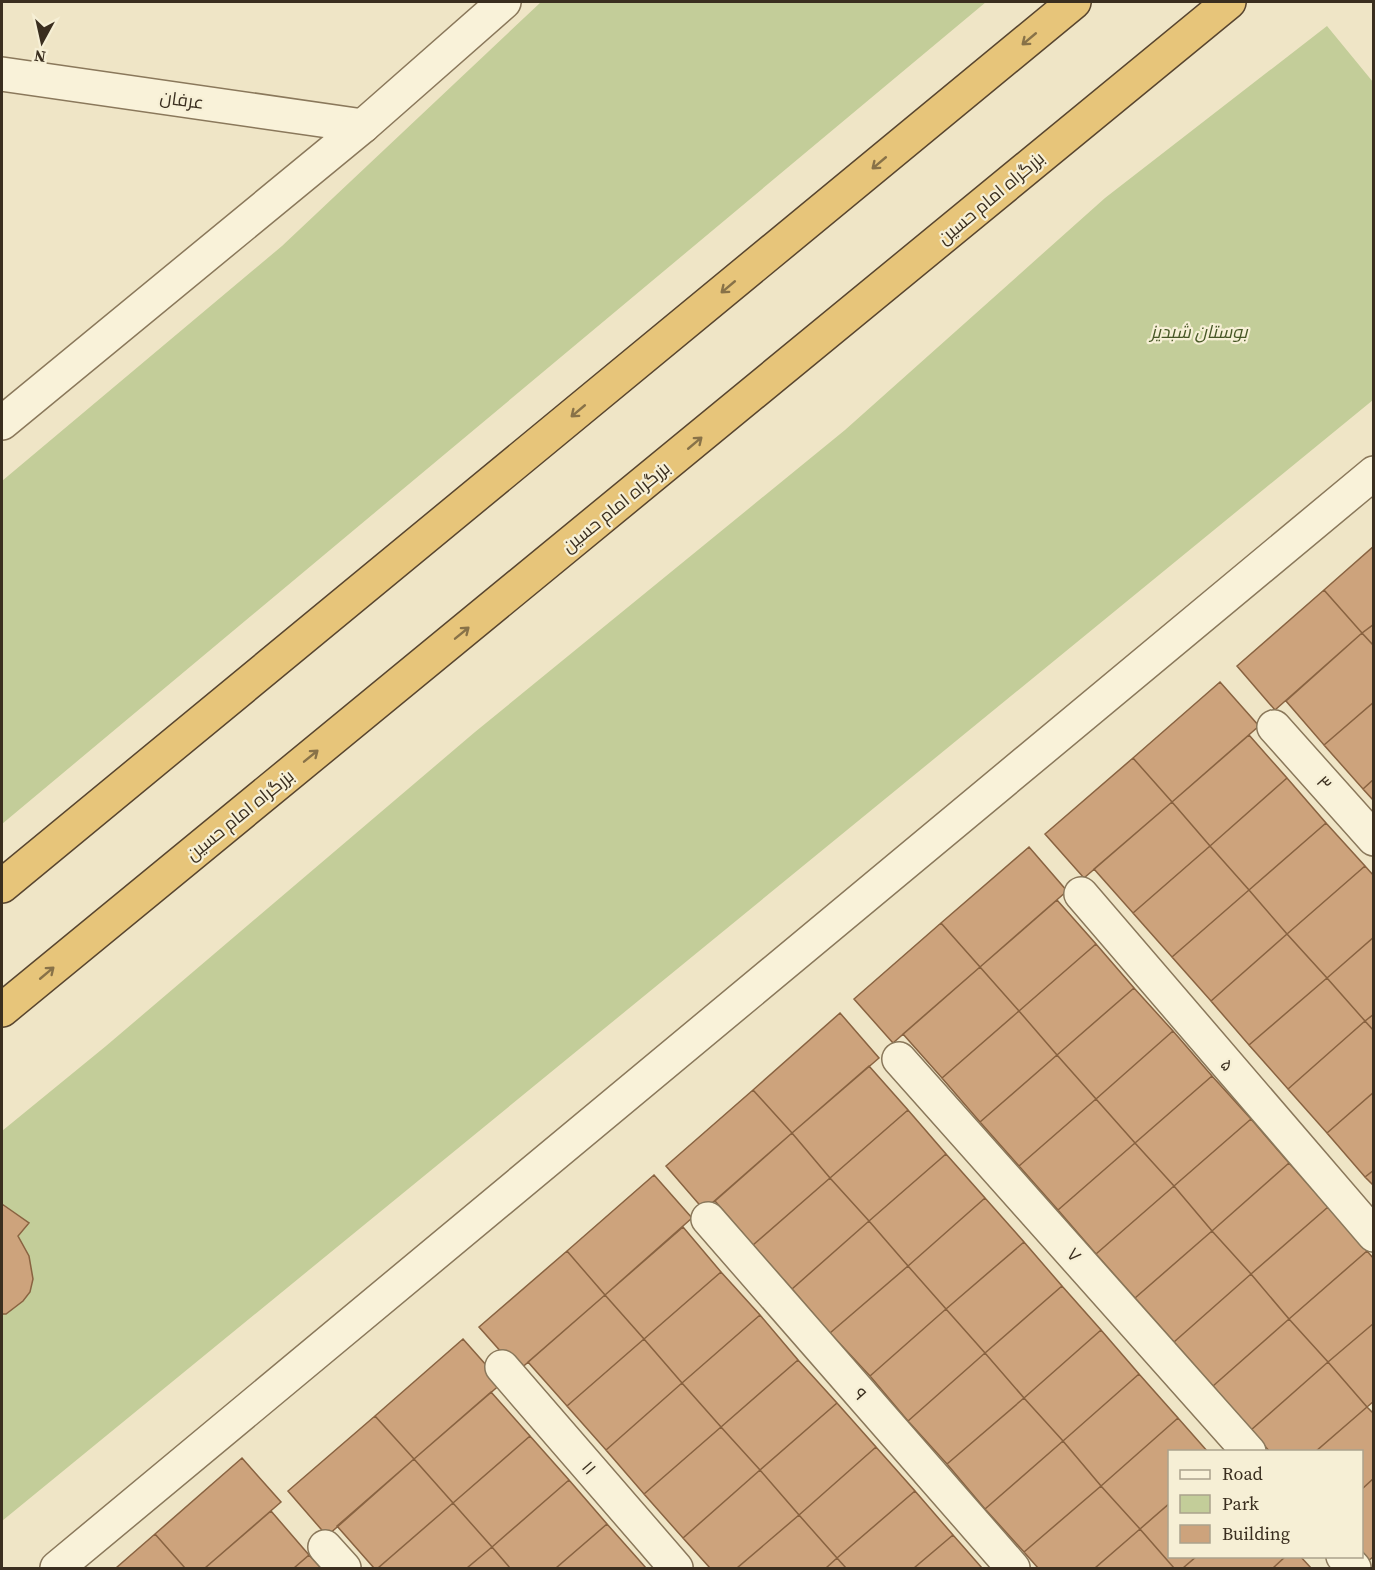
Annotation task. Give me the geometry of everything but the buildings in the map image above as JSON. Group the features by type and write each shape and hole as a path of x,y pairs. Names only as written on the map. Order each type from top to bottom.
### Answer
{"highway":[{"path":"2,886 1074,2"},
{"name":"بزرگراه امام حسین","path":"2,1010 1229,2"}],"street":[{"path":"2,423 363,126 504,2"},
{"name":"عرفان","path":"2,74 363,126"},
{"path":"57,1569 1374,473"},
{"name":"۳","path":"1274,727 1374,839"},
{"name":"۵","path":"1081,894 1374,1235"},
{"name":"۷","path":"899,1059 1248,1450"},
{"name":"۹","path":"708,1219 1013,1569"},
{"name":"۱۱","path":"502,1367 676,1569"}],"green space":[{"path":"541,2 986,2 2,824 2,481 282,246"},
{"name":"بوستان شبدیز","path":"1327,26 1373,82 1373,400 2,1521 2,1131 106,1046 475,732 845,430 1105,198"}]}
